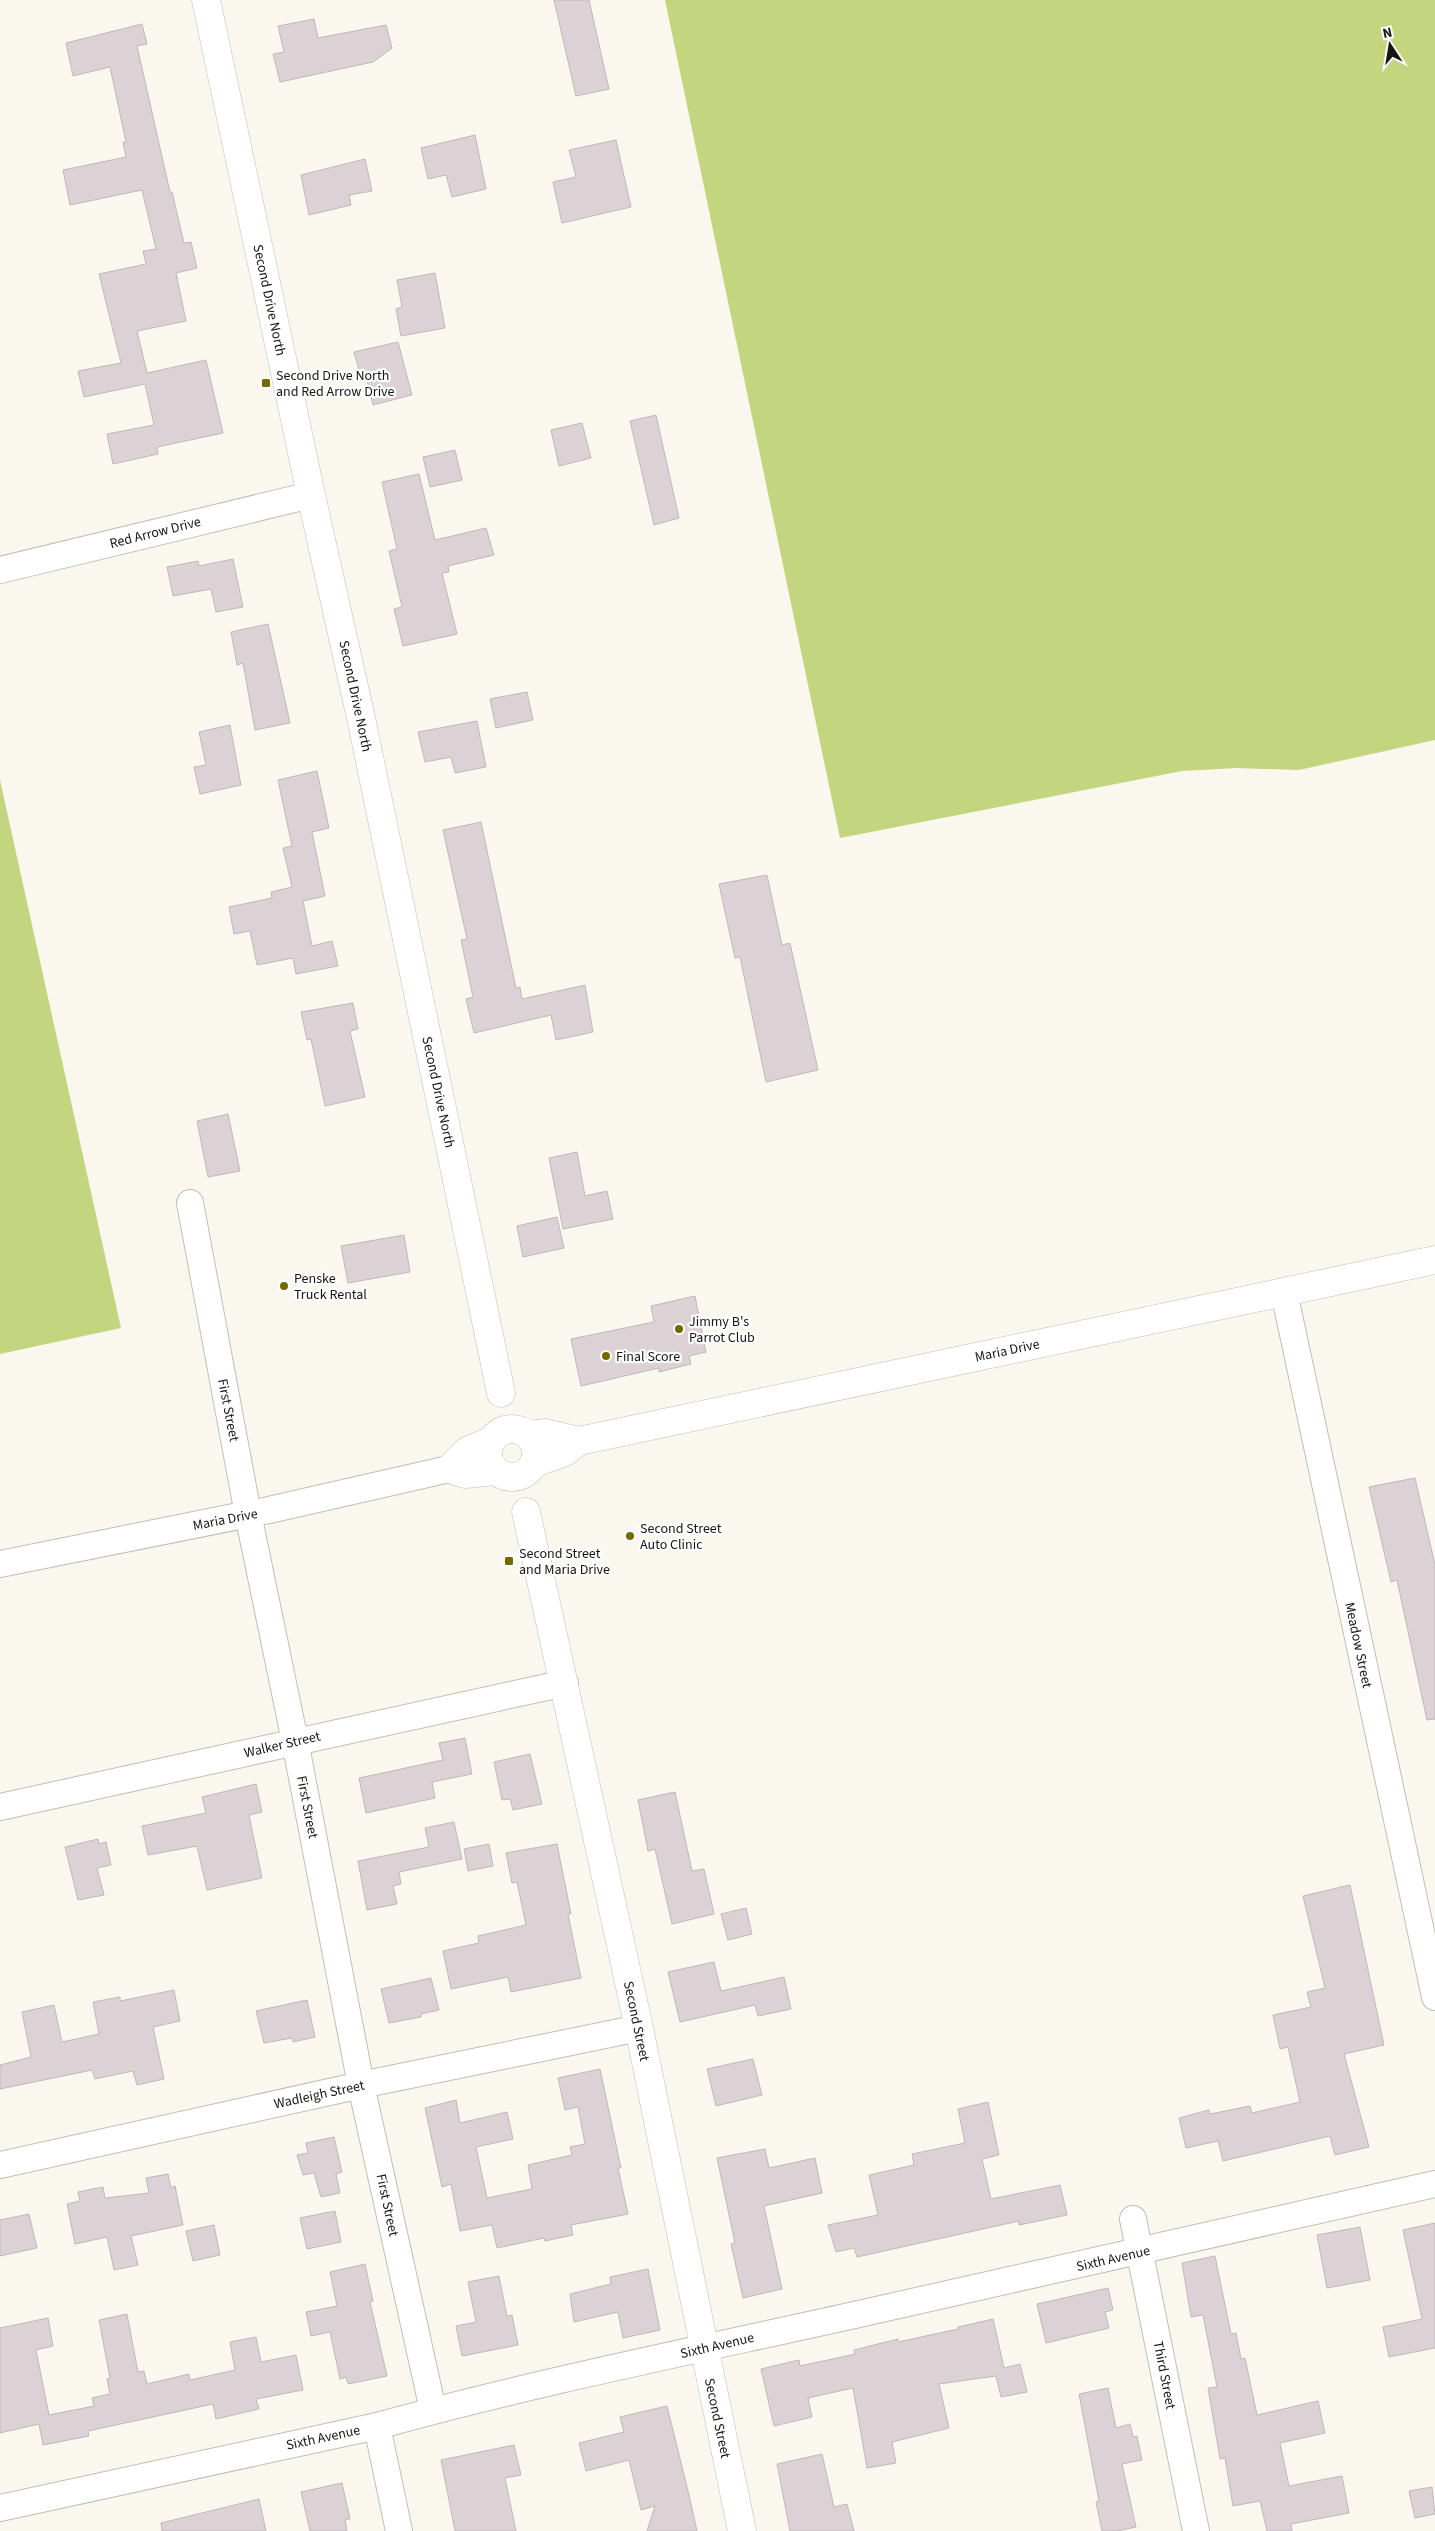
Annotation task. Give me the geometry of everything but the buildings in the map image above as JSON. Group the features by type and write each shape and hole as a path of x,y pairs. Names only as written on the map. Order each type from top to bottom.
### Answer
{"street":[{"name":"Second Drive North","path":"206,0 311,495 359,709 501,1393"},
{"name":"Red Arrow Drive","path":"0,570 311,495"},
{"name":"First Street","path":"190,1203 248,1514 295,1741 362,2085 433,2410"},
{"name":"Maria Drive","path":"579,1441 1435,1260"},
{"name":"Meadow Street","path":"1284,1292 1435,1997"},
{"path":"501,1393 514,1405 526,1433 535,1444 537,1452 531,1467 531,1493 526,1512 508,1494 487,1457 492,1439 494,1410 501,1393"},
{"path":"509,1428 526,1433 563,1435 579,1441 565,1452 531,1467 518,1477 510,1477 497,1472 465,1474 449,1469 466,1451 492,1439 501,1430 509,1428"},
{"name":"Maria Drive","path":"0,1564 248,1514 449,1469"},
{"name":"Second Street","path":"526,1512 639,2028 742,2531"},
{"name":"Walker Street","path":"0,1807 564,1683"},
{"name":"Wadleigh Street","path":"0,2165 362,2085 639,2028"},
{"name":"Sixth Avenue","path":"0,2508 377,2426 433,2410 703,2348 1140,2252 1435,2184"},
{"name":"Third Street","path":"1133,2219 1196,2531"},
{"path":"377,2426 399,2531"}],"green space":[{"path":"665,0 1435,0 1435,740 1299,770 1237,768 1182,771 840,838"},
{"path":"0,780 121,1328 0,1354"}],"place":[{"name":"Second Drive North and Red Arrow Drive","path":"266,383"},
{"name":"Penske Truck Rental","path":"284,1286"},
{"name":"Jimmy B's Parrot Club","path":"679,1329"},
{"name":"Final Score","path":"606,1356"},
{"name":"Second Street Auto Clinic","path":"630,1536"},
{"name":"Second Street and Maria Drive","path":"509,1561"}]}
